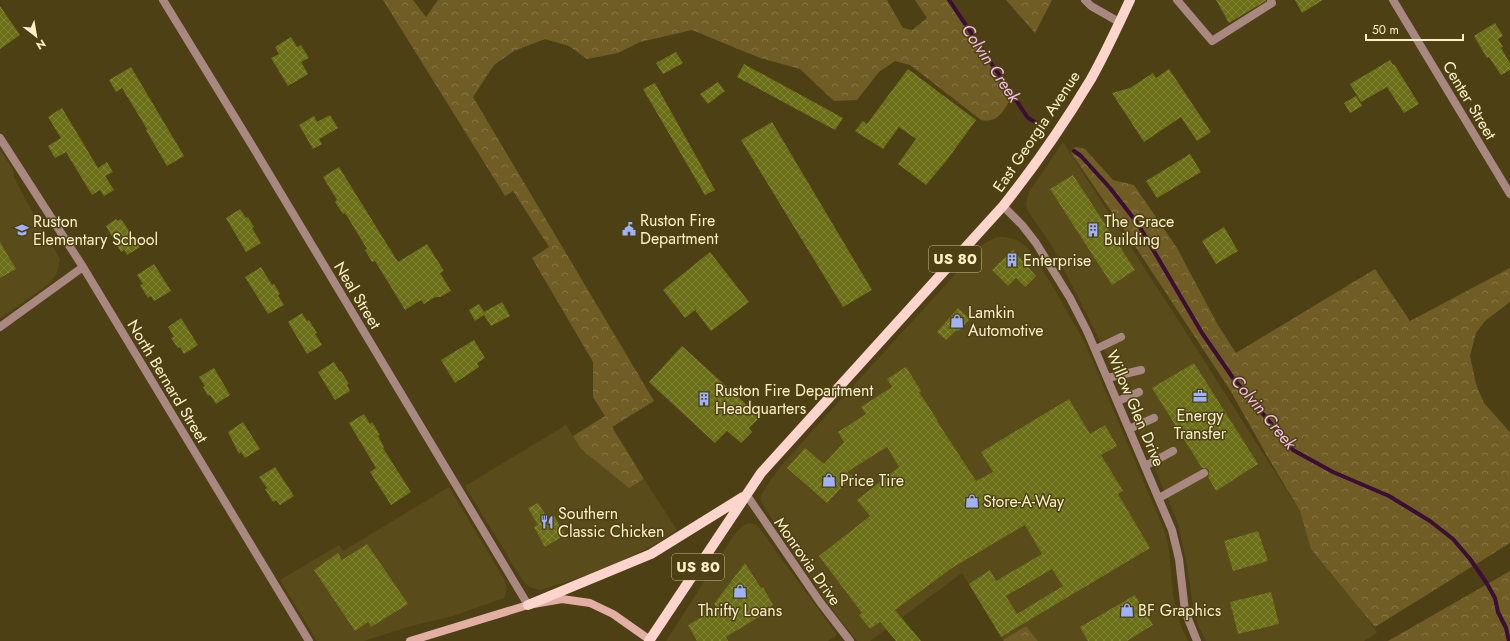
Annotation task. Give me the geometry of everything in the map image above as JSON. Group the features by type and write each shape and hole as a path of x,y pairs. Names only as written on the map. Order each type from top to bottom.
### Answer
{"main road":[{"name":"East Georgia Avenue","path":"649,640 761,472 1002,206 1033,167 1064,122 1091,78 1130,0"},
{"path":"528,605 651,554 746,494"},
{"name":"US 80","path":"410,641 528,605 562,599 590,603 613,614 649,640"}],"street":[{"name":"Neal Street","path":"163,0 528,605"},
{"path":"1085,0 1091,6 1119,22"},
{"path":"1177,0 1212,41 1272,3 1271,0"},
{"name":"Center Street","path":"1393,0 1510,194"},
{"name":"North Bernard Street","path":"0,138 83,267 309,641"},
{"name":"Willow Glen Drive","path":"1002,206 1022,225 1036,243 1070,298 1096,349 1172,530 1176,544 1185,610 1197,641"},
{"path":"0,327 83,267"},
{"path":"1096,349 1120,337"},
{"path":"1108,378 1141,370"},
{"path":"1118,401 1139,392"},
{"path":"1130,429 1154,418"},
{"path":"1145,466 1173,451"},
{"path":"1159,498 1204,473"},
{"name":"Monrovia Drive","path":"746,494 820,602 850,641"}],"shaded area":[{"path":"1063,142 1202,357 1377,633 1364,641 1206,641 1198,625 1194,612 1187,565 1178,523 1111,365 1093,327 1052,246 1027,209 1026,204 1029,192"},
{"name":"Ruston Elementary School","path":"0,149 13,170 14,177 27,202 60,259 57,273 50,283 0,319"},
{"path":"997,237 1017,240 1027,247 1051,283 1085,343 1165,532 1169,549 1173,595 1181,626 1188,641 1038,641 1026,626 1003,640 962,573 870,641 857,641 823,597 761,502 761,496 766,487 781,466 983,244"},
{"path":"566,425 581,449 629,487 644,479 677,530 652,546 613,565 540,590 529,587 521,578 465,486"},
{"path":"449,487 504,579 507,588 504,598 453,616 411,626 364,641 317,641 280,580 339,545 343,551"},
{"path":"749,523 757,525 837,635 828,641 666,641 734,535 742,526"}],"green space":[{"path":"383,0 413,0 426,17 438,0 887,0 903,28 912,30 927,18 915,0 950,0 1002,75 1010,100 999,116 992,120 981,120 910,65 895,61 879,72 857,100 834,101 800,69 760,58 692,30 640,42 618,53 587,59 569,46 545,39 514,51 494,65 473,97 654,401 612,427 644,479 629,488 581,449 573,436 605,416 593,397 593,362 532,258 549,247 513,191 505,196"},
{"path":"1006,0 1052,0 1035,33"},
{"path":"1075,147 1085,149 1113,180 1134,185 1177,248 1218,325 1236,353 1375,269 1410,321 1510,268 1510,302 1485,321 1476,333 1470,356 1476,384 1484,403 1510,432 1510,543 1375,627 1311,549 1300,511 1230,390 1129,237 1071,153"},
{"path":"1510,571 1510,641 1388,641"},
{"path":"1026,626 1038,641 1003,640"}],"building":[{"path":"1216,0 1266,0 1266,1 1229,23"},
{"path":"1295,0 1323,0 1302,13"},
{"path":"0,6 20,35 0,49"},
{"path":"1495,23 1503,36 1498,39 1503,47 1501,48 1510,63 1510,70 1501,75 1489,57 1487,58 1474,36"},
{"path":"291,37 297,47 301,45 309,58 301,62 308,74 288,86 271,58 279,54 275,47"},
{"path":"676,52 683,63 663,74 656,63"},
{"path":"1390,60 1419,104 1404,113 1387,87 1361,102 1350,84"},
{"path":"744,64 843,118 835,130 737,77"},
{"path":"131,67 184,156 167,166 122,88 116,92 109,80"},
{"path":"908,69 976,120 947,160 926,185 898,164 916,139 899,127 883,149 855,131 863,121 867,124"},
{"path":"1169,69 1211,132 1197,141 1181,117 1144,142 1112,93 1130,88 1153,73 1156,78"},
{"path":"718,82 725,91 708,104 700,94"},
{"path":"655,83 715,190 705,195 643,89"},
{"path":"1356,96 1362,106 1350,113 1344,103"},
{"path":"62,108 98,168 107,162 113,172 105,176 114,190 104,196 100,190 92,195 66,152 55,158 48,146 61,138 48,117"},
{"path":"330,115 338,128 319,139 322,144 313,149 299,125 314,116 317,122"},
{"path":"772,122 872,290 843,307 741,140"},
{"path":"1190,154 1201,172 1157,198 1146,181"},
{"path":"339,167 398,262 427,244 444,271 440,273 451,291 440,297 435,297 424,304 421,300 405,310 375,261 372,262 365,250 367,249 345,213 343,214 335,202 337,200 323,177"},
{"name":"The Grace Building","path":"1073,175 1135,270 1112,285 1050,189"},
{"path":"240,209 246,218 248,217 254,227 252,228 261,243 246,252 226,218"},
{"path":"116,219 117,221 121,219 140,247 127,255 124,250 121,252 106,226"},
{"path":"1224,227 1238,251 1216,264 1202,241"},
{"path":"0,242 16,269 0,278"},
{"name":"Enterprise","path":"1013,250 1036,276 1025,287 1016,278 1008,286 992,270"},
{"path":"710,252 749,302 711,331 695,310 685,318 663,290"},
{"path":"154,264 171,291 154,301 151,296 148,298 140,285 143,284 137,275"},
{"path":"261,267 272,285 274,284 284,305 268,314 245,277"},
{"path":"502,302 510,316 491,326 484,315 475,321 469,310 479,304 484,312"},
{"name":"Lamkin Automotive","path":"958,308 970,319 946,340 937,332"},
{"path":"302,313 307,321 309,320 322,345 307,354 288,322"},
{"path":"181,318 198,345 184,354 180,347 178,348 171,338 174,337 168,327"},
{"path":"474,340 485,358 477,363 479,367 455,383 441,360"},
{"name":"Ruston Fire Department Headquarters","path":"682,346 760,417 749,428 752,432 741,443 727,431 715,443 649,382"},
{"path":"334,362 349,384 347,385 350,391 335,400 318,372"},
{"path":"1194,363 1258,464 1216,491 1208,477 1209,470 1202,468 1152,388"},
{"path":"906,367 921,391 919,392 976,481 993,472 981,452 1069,399 1090,434 1105,425 1117,446 1101,455 1123,491 1118,494 1150,548 1001,637 969,584 990,570 996,581 1042,554 1025,525 952,568 895,610 921,641 896,641 880,622 870,629 859,615 862,613 819,556 870,516 857,500 899,467 887,447 847,472 852,476 827,503 787,468 805,448 824,464 844,442 838,432 866,414 861,407 892,387 887,379","holes":["1052,569 1063,586 1017,614 1006,596"]},
{"path":"214,368 230,395 216,404 210,395 208,396 203,387 205,386 199,377"},
{"path":"364,414 370,424 372,422 380,435 378,436 384,447 383,448 411,492 391,505 370,472 376,468 349,423"},
{"path":"243,422 260,449 245,458 241,452 239,454 228,432"},
{"path":"275,467 294,496 280,505 276,500 273,502 265,489 267,488 259,477"},
{"name":"Southern Classic Chicken","path":"538,503 548,519 554,516 565,535 545,547 534,527 538,525 528,508"},
{"path":"1258,531 1268,561 1233,571 1224,541"},
{"path":"367,544 408,604 371,627 368,622 355,631 314,570 338,553 342,560"},
{"path":"745,563 761,588 763,587 773,605 771,606 772,609 726,637 728,641 697,641 688,625 717,608 714,604"},
{"path":"1271,592 1279,624 1238,634 1230,602"},
{"name":"BF Graphics","path":"1135,595 1153,625 1127,641 1088,641 1080,627"}],"waterway":[{"name":"Colvin Creek","path":"949,0 1028,118 1037,123"},
{"name":"Colvin Creek","path":"1074,151 1081,156 1110,188 1138,224 1202,333 1233,378 1293,450 1333,472 1389,496 1430,521 1453,539 1470,559 1495,598 1498,612 1506,628 1509,641"}],"place":[{"name":"Ruston Fire Department","path":"629,229"},
{"name":"Ruston Elementary School","path":"22,230"},
{"name":"The Grace Building","path":"1093,230"},
{"name":"Enterprise","path":"1012,260"},
{"name":"Lamkin Automotive","path":"957,321"},
{"name":"Energy Transfer","path":"1200,396"},
{"name":"Ruston Fire Department Headquarters","path":"704,399"},
{"name":"Price Tire","path":"829,480"},
{"name":"Store-A-Way","path":"972,501"},
{"name":"Southern Classic Chicken","path":"547,522"},
{"name":"Thrifty Loans","path":"740,591"},
{"name":"BF Graphics","path":"1127,610"}]}
